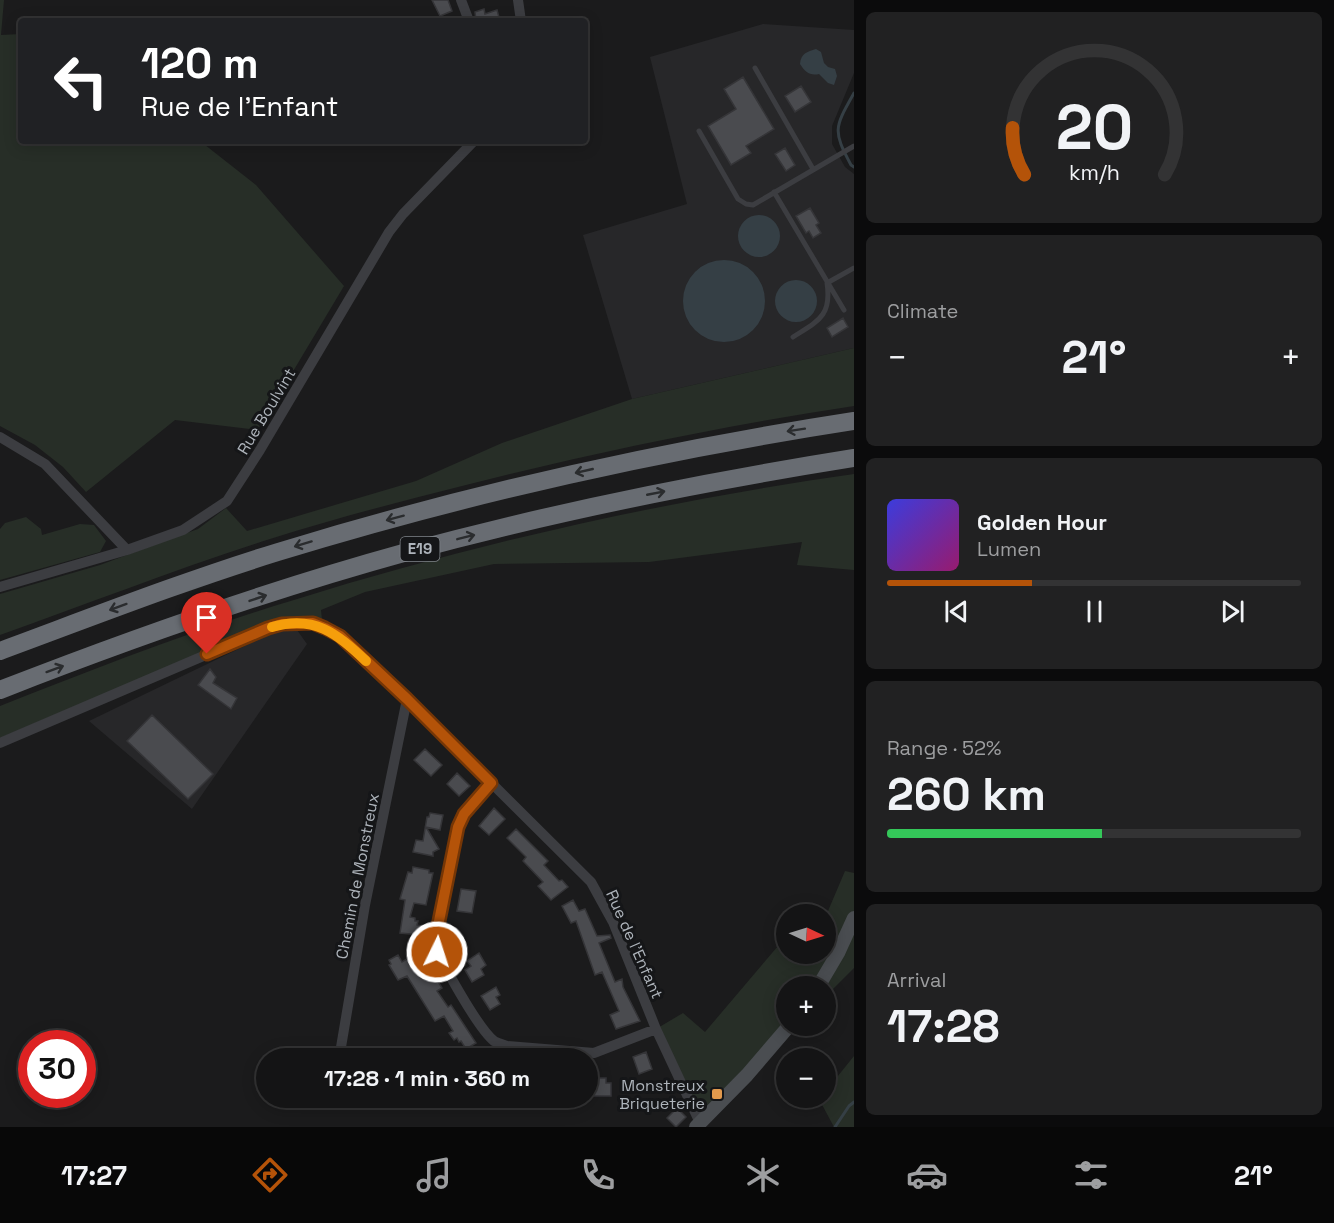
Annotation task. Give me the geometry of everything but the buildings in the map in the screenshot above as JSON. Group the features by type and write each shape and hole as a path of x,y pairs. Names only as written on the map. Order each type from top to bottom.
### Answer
{"highway":[{"name":"E19","path":"0,651 265,556 395,518 517,486 639,458 854,421"},
{"name":"E19","path":"0,690 243,603 406,553 526,522 647,495 854,458"}],"main road":[{"path":"824,976 854,918"},
{"path":"698,1125 747,1075 780,1036"}],"street":[{"path":"461,0 468,18"},
{"path":"518,0 521,18"},
{"name":"Rue Boulvint","path":"0,587 127,550 183,530 227,501 260,450 389,232 403,214 471,144"},
{"path":"0,437 45,464 127,550"},
{"name":"Rue de l'Enfant","path":"0,742 268,628 282,624 313,623 340,636 407,699 591,882 613,922 698,1125"},
{"name":"Chemin de Monstreux","path":"341,1048 365,905 407,699"},
{"path":"491,783 464,814 458,827 435,941 437,952 488,1035 495,1042 507,1046 594,1053 656,1029"}],"lane":[{"path":"755,68 813,169"},
{"path":"699,131 738,199 753,205 854,146"},
{"path":"774,192 844,310"},
{"path":"827,283 854,268"},
{"path":"793,337 821,319 830,296 827,283"}],"shaded area":[{"path":"0,0 4,0 1,35 18,34 18,144 204,144 256,185 344,286 258,430 175,420 86,492 63,467 35,445 0,426"},
{"path":"763,24 854,30 854,73 832,126 832,144 845,167 854,174 854,348 632,399 583,235 687,204 650,57"},
{"path":"816,49 821,52 824,63 835,69 837,76 834,85 828,83 819,74 808,73 800,64 803,55"},
{"path":"759,215 774,221 780,236 774,251 759,257 744,251 738,236 744,221"},
{"path":"724,260 740,263 753,272 762,285 765,301 762,317 753,330 740,339 724,342 708,339 695,330 686,317 683,301 686,285 695,272 708,263"},
{"path":"796,280 811,286 817,301 811,316 796,322 781,316 775,301 781,286"},
{"path":"854,348 854,406 755,422 608,451 390,505 236,550 0,635 0,594 100,565 198,529 226,508 247,531 416,481 502,443 632,399"},
{"path":"854,474 854,570 797,565 802,542 649,562 494,564 365,592 321,610 322,620 286,619 262,627 0,738 0,706 182,637 294,600 432,560 571,526 712,497"},
{"path":"26,517 41,529 42,535 80,524 94,525 106,541 100,552 0,580 0,529 5,523"},
{"path":"292,623 307,644 192,809 89,721"},
{"path":"845,871 854,873 854,968 836,986 836,976 776,976 776,1036 786,1036 700,1123 656,1029 683,1013 705,1032 776,948 776,964 836,964 836,904 831,904"},
{"path":"854,1056 854,1127 834,1127 824,1108 836,1108 836,1078"}],"waterway":[{"path":"854,93 838,129 841,144 854,167"},
{"path":"835,1127 854,1102"}],"slow traffic":[{"path":"272,627 292,623 313,623 340,636 366,661"}],"place":[{"name":"Monstreux Briqueterie","path":"717,1094"}],"route":[{"path":"207,654 282,624 313,623 325,628 340,636 491,783 464,814 458,827 435,941 437,952"}]}
